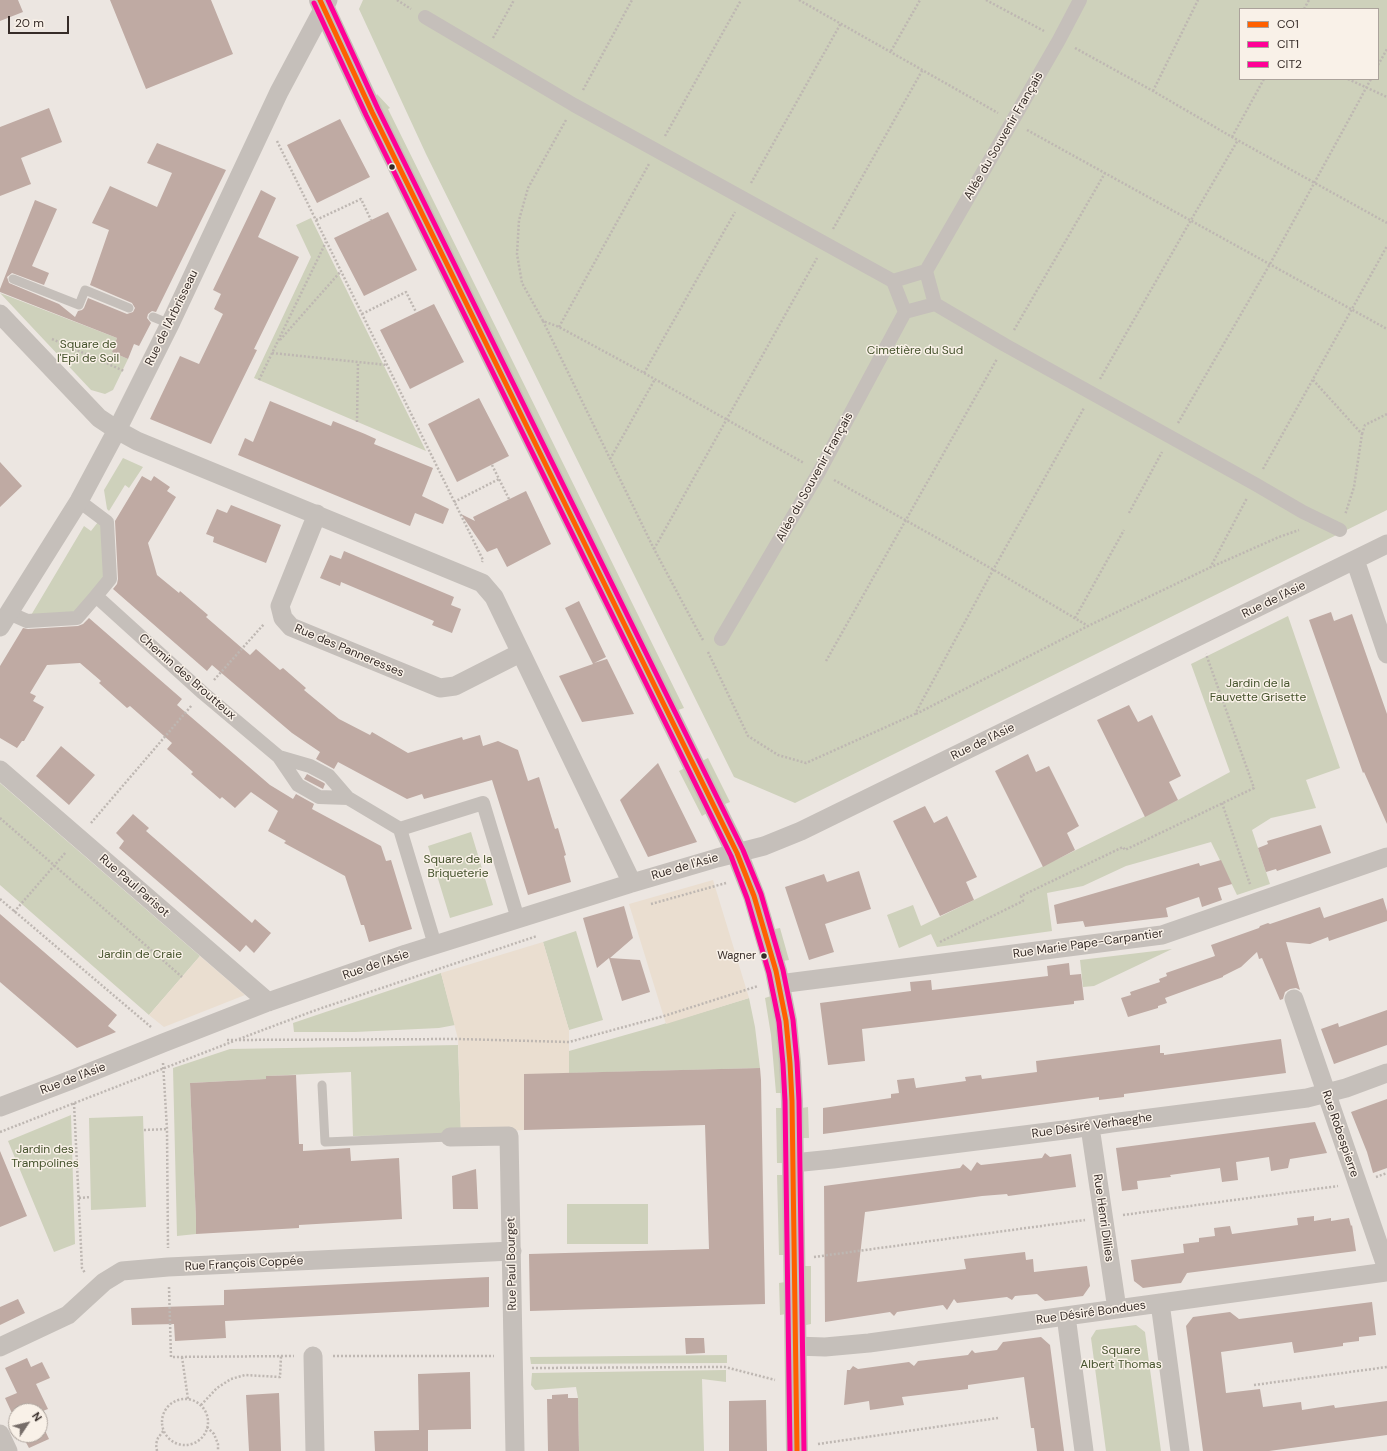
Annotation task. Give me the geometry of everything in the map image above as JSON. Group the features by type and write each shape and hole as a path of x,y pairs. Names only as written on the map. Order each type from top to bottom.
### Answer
{"street":[{"name":"Allée du Souvenir Français","path":"926,271 1059,40 1080,0"},
{"path":"324,3 372,112 727,855 754,896 765,930 765,988 786,1021 790,1063 797,1451"},
{"name":"Rue de l'Arbrisseau","path":"4,620 79,501 117,430 162,321 267,119 324,3"},
{"path":"425,17 574,105 893,281 905,312 935,304"},
{"path":"893,281 926,271 935,304 1005,345 1303,512 1340,530"},
{"name":"Allée du Souvenir Français","path":"721,639 819,472 905,312"},
{"path":"0,314 100,418 117,430 137,441 482,583 494,597 632,883"},
{"path":"4,620 27,621 77,618 110,580 107,522 79,501"},
{"path":"280,606 317,514"},
{"name":"Rue de l'Asie","path":"0,1107 268,1002 435,945 632,883 727,855 764,846 801,831 1200,637 1387,544"},
{"path":"1355,560 1387,654"},
{"name":"Chemin des Broutteux","path":"96,596 203,693 279,757 298,785 319,797 348,798"},
{"name":"Rue des Panneresses","path":"280,606 283,618 291,627 440,688 455,686 520,653"},
{"name":"Chemin des Broutteux","path":"279,757 310,766 329,776 348,798 400,829"},
{"name":"Rue Paul Parisot","path":"0,770 268,1002"},
{"path":"435,945 400,829 483,803 518,919"},
{"name":"Rue Marie Pape-Carpantier","path":"765,988 1162,935 1387,857"},
{"name":"Rue Robespierre","path":"1294,999 1387,1270"},
{"name":"Rue Désiré Verhaeghe","path":"793,1163 1090,1127 1307,1098 1346,1088 1387,1073"},
{"name":"Rue Henri Dillies","path":"1090,1127 1117,1309"},
{"name":"Rue Paul Bourget","path":"450,1137 510,1136 515,1451"},
{"name":"Rue François Coppée","path":"0,1347 68,1314 104,1282 122,1272 168,1268 512,1251"},
{"name":"Rue Désiré Bondues","path":"795,1346 825,1347 869,1343 1387,1270"},
{"path":"1160,1303 1180,1451"},
{"path":"1066,1316 1084,1451"},
{"path":"313,1356 315,1451"},
{"path":"0,1434 8,1451"}],"lane":[{"path":"13,279 79,305 85,290 129,308"},
{"path":"322,1085 325,1142 450,1137"}],"path":[{"path":"485,52 514,0"},
{"path":"632,0 528,188 519,220 517,254 522,283 543,321 654,549 704,642"},
{"path":"559,327 741,0"},
{"path":"799,0 923,69 1012,121 1387,329"},
{"path":"890,51 920,0"},
{"path":"986,0 1153,91 1232,138 1387,224"},
{"path":"1153,91 1198,0"},
{"path":"1379,63 1387,49"},
{"path":"654,549 923,69"},
{"path":"1232,138 1263,80"},
{"path":"1350,80 1387,97"},
{"path":"1129,513 1170,437 1270,264 1370,80"},
{"path":"267,119 483,560 474,579"},
{"path":"915,714 993,570 1191,220 1238,140"},
{"path":"826,661 1005,345 1105,173"},
{"path":"316,220 361,199 371,220"},
{"path":"259,380 326,241"},
{"path":"1209,568 1387,246"},
{"path":"277,343 341,271"},
{"path":"362,314 406,292 416,312"},
{"path":"543,321 559,327 727,419 993,570 1088,626"},
{"path":"51,339 128,372"},
{"path":"272,353 387,365"},
{"path":"357,422 358,362"},
{"path":"610,459 655,379"},
{"path":"1313,380 1362,434"},
{"path":"1340,530 1354,487 1362,434 1365,425 1387,414"},
{"path":"492,465 509,499"},
{"path":"454,502 499,479"},
{"path":"707,648 748,736 778,755 806,764 915,714 1088,626 1209,568 1279,537 1304,528"},
{"path":"1075,618 1124,530"},
{"path":"14,912 280,606"},
{"path":"700,635 721,639"},
{"path":"938,943 1023,901 1021,896 1123,847 1125,850 1254,788 1200,637"},
{"path":"1222,804 1256,902"},
{"path":"0,818 182,977"},
{"path":"727,855 727,883 729,889"},
{"path":"651,904 727,883"},
{"path":"0,899 160,1035 163,1043 171,1357 313,1356 725,1367 776,1380 776,1373"},
{"path":"0,1132 316,1010 537,936"},
{"path":"212,1045 226,1040 458,1039 569,1042 765,988 757,980"},
{"path":"163,1063 170,1060"},
{"path":"73,1096 82,1268 96,1289"},
{"path":"144,1130 166,1129"},
{"path":"814,1257 1357,1183"},
{"path":"79,1198 91,1197"},
{"path":"201,1405 218,1388 231,1379 245,1375 280,1376 281,1356"},
{"path":"182,1357 188,1399"},
{"path":"1254,1385 1387,1367"},
{"path":"188,1399 201,1405 208,1419 204,1434 199,1440 192,1444 184,1445 170,1439 164,1430 162,1420 168,1406 174,1402 188,1399"},
{"path":"817,1444 998,1418"},
{"path":"207,1427 214,1434 218,1444 218,1451"},
{"path":"157,1451 156,1444 158,1438 164,1430"}],"green space":[{"name":"Cimetière du Sud","path":"363,0 1387,0 1387,510 795,803 734,777 426,154 359,9"},
{"path":"377,94 390,108 388,109 684,708 678,710 376,96"},
{"path":"311,218 426,451 254,378 311,257 296,225"},
{"name":"Square de l'Epi de Soil","path":"0,293 117,338 112,352 128,359 113,390 105,394 91,390"},
{"path":"123,458 143,467 129,488 125,485 109,511 107,509 104,490"},
{"path":"98,522 103,524 107,577 76,614 30,617 84,526 91,531"},
{"name":"Jardin de la Fauvette Grisette","path":"1288,616 1340,768 1306,780 1316,808 1271,818 1252,830 1270,884 1237,895 1211,842 1126,866 1083,886 1047,893 1052,931 937,947 931,934 899,948 887,915 913,905 921,926 1178,800 1230,772 1191,664"},
{"path":"708,758 730,802 725,804 702,761"},
{"path":"685,768 707,813 702,816 679,771"},
{"name":"Jardin de Craie","path":"0,783 200,956 149,1015 0,885"},
{"name":"Square de la Briqueterie","path":"471,832 493,905 450,918 428,846"},
{"path":"780,928 789,960 783,961 775,929"},
{"path":"576,931 603,1020 569,1030 543,942"},
{"path":"1172,949 1094,986 1083,987 1080,960"},
{"path":"441,973 455,1025 439,1028 355,1032 294,1032 293,1023"},
{"path":"771,996 777,1035 782,1093 776,1093 771,1035 765,998"},
{"path":"749,998 755,1027 760,1068 569,1073 569,1051"},
{"path":"458,1045 461,1134 353,1136 351,1072 267,1076 266,1079 190,1083 196,1234 177,1236 173,1068 230,1049"},
{"path":"808,1107 809,1138 803,1138 802,1108"},
{"path":"776,1108 783,1108 783,1163 777,1163"},
{"name":"Jardin des Trampolines","path":"71,1115 75,1244 54,1252 8,1141"},
{"path":"143,1116 146,1207 91,1210 89,1118"},
{"path":"777,1175 784,1175 785,1255 779,1255"},
{"path":"567,1204 648,1204 648,1244 567,1244"},
{"path":"805,1266 811,1266 811,1324 806,1325"},
{"path":"785,1282 786,1314 780,1315 779,1283"},
{"name":"Square Albert Thomas","path":"1136,1325 1145,1332 1161,1451 1106,1451 1091,1338 1096,1330"},
{"path":"727,1355 727,1363 531,1364 530,1357"},
{"path":"726,1370 726,1382 702,1379 704,1451 579,1451 578,1398 576,1387 535,1390 531,1385 532,1373"}],"shaded area":[{"path":"713,880 749,998 666,1024 629,904"},
{"path":"543,942 569,1030 569,1073 524,1075 524,1130 461,1134 458,1039 441,973"},
{"path":"200,956 245,995 164,1027 149,1015"}],"building":[{"path":"0,0 18,0 23,12 0,21"},
{"path":"110,0 211,0 233,54 146,89"},
{"path":"49,108 62,142 21,158 31,184 0,196 0,127"},
{"path":"340,119 370,177 317,203 287,145"},
{"path":"157,143 226,170 156,312 152,311 148,314 147,318 151,323 139,346 134,344 128,359 112,352 117,338 0,292 0,289 35,200 57,209 32,266 49,273 44,285 12,273 7,277 9,283 59,304 75,317 78,311 84,308 88,298 127,314 133,312 135,308 132,303 90,285 109,230 92,223 110,186 157,207 172,173 147,163"},
{"path":"261,190 276,198 258,237 299,257 254,349 257,350 211,444 150,419 180,356 199,364 223,314 214,309 221,294 213,290"},
{"path":"388,212 417,270 364,296 334,238"},
{"path":"434,304 464,362 410,389 380,330"},
{"path":"479,398 509,456 457,482 428,424"},
{"path":"270,401 331,426 333,421 365,434 376,439 374,444 433,468 422,496 449,509 443,524 415,513 410,526 238,455 245,438 253,442"},
{"path":"0,462 22,486 0,507"},
{"path":"142,476 151,481 154,476 170,487 167,491 176,497 148,543 157,575 179,593 180,591 208,615 206,617 250,655 256,649 280,670 283,668 306,688 304,690 339,719 370,735 372,732 408,753 462,737 463,740 480,735 483,746 498,741 518,750 528,781 539,777 555,829 558,828 566,855 564,856 571,882 528,895 492,780 424,799 422,794 407,799 338,762 334,769 316,759 320,752 292,733 212,665 207,671 113,589 117,584 118,579 115,521"},
{"path":"526,491 551,544 507,567 497,548 487,552 461,514 475,521 473,517"},
{"path":"231,505 281,525 266,563 213,542 214,537 206,534 217,509 227,513"},
{"path":"344,551 454,597 451,605 461,609 452,633 432,625 434,621 341,582 340,586 320,578 330,555 341,559"},
{"path":"579,601 606,657 594,663 607,659 634,714 582,722 559,676 593,664 565,608"},
{"path":"1331,612 1334,621 1352,614 1387,714 1387,824 1364,772 1363,773 1309,620"},
{"path":"89,618 182,699 177,705 270,785 293,799 296,794 314,804 312,809 381,846 386,861 391,860 412,929 369,942 364,925 361,925 345,876 284,843 286,841 268,831 278,811 251,792 235,808 222,797 220,799 191,774 193,772 167,749 172,743 130,706 127,708 99,683 101,681 80,663 47,665 30,693 36,696 33,701 44,707 24,741 22,741 17,748 0,738 0,666 23,628 78,626 83,624"},
{"path":"1129,705 1138,722 1152,715 1181,776 1169,782 1178,800 1145,817 1097,720"},
{"path":"61,746 95,775 69,805 36,776"},
{"path":"1028,754 1036,772 1049,766 1079,826 1067,833 1075,850 1043,867 995,771"},
{"path":"658,763 697,842 648,857 620,800"},
{"path":"307,774 324,783 323,789 304,779"},
{"path":"925,806 934,823 947,816 977,877 966,882 974,900 940,916 893,821"},
{"path":"133,814 149,828 146,831 252,923 255,919 271,933 254,953 246,945 240,952 119,848 124,841 116,833"},
{"path":"1321,825 1331,853 1277,871 1276,869 1266,872 1258,848 1268,844 1267,841"},
{"path":"1221,860 1232,884 1218,888 1222,900 1202,907 1199,897 1166,908 1168,917 1085,927 1083,921 1057,924 1054,905 1199,863 1200,866"},
{"path":"859,871 871,909 825,924 834,952 809,960 785,887 824,874 827,882"},
{"path":"1383,898 1387,911 1387,921 1329,941 1328,937 1310,944 1286,942 1300,990 1296,988 1290,989 1285,992 1283,999 1280,1000 1262,958 1259,959 1257,952 1241,967 1223,977 1165,998 1167,1003 1158,1006 1158,1008 1128,1017 1121,998 1131,995 1130,992 1160,982 1159,979 1167,976 1166,973 1215,956 1211,945 1259,928 1260,926 1268,923 1270,924 1320,907 1324,918"},
{"path":"624,906 633,938 610,958 640,960 650,992 622,1001 609,958 597,968 583,918"},
{"path":"0,914 117,1015 108,1026 116,1032 77,1048 0,982"},
{"path":"1069,963 1070,975 1081,974 1084,1000 1074,1001 1074,1004 862,1029 865,1061 828,1065 820,1003 911,991 910,982 931,980 932,990 1048,976 1047,966"},
{"path":"1387,1010 1387,1045 1334,1064 1321,1029 1338,1023 1339,1027"},
{"path":"1281,1039 1286,1073 1124,1094 1124,1097 1099,1100 1099,1097 823,1134 823,1108 891,1098 891,1094 899,1093 897,1080 914,1078 916,1088 966,1081 965,1077 981,1075 982,1079 1037,1072 1036,1061 1160,1045 1160,1053 1164,1053 1164,1055"},
{"path":"760,1068 765,1304 530,1311 529,1254 709,1249 705,1125 524,1130 524,1074"},
{"path":"296,1075 299,1144 303,1144 303,1151 350,1148 351,1161 399,1158 402,1219 299,1225 299,1228 196,1234 190,1083 266,1079 266,1076"},
{"path":"1387,1099 1387,1168 1373,1173 1367,1152 1351,1112"},
{"path":"1315,1122 1327,1153 1290,1159 1288,1168 1271,1171 1269,1157 1236,1162 1238,1180 1222,1182 1220,1168 1170,1175 1171,1177 1137,1181 1138,1189 1122,1191 1116,1148"},
{"path":"0,1151 27,1216 0,1227"},
{"path":"1045,1153 1050,1157 1071,1154 1076,1187 1008,1196 1007,1194 982,1196 865,1212 857,1282 966,1269 964,1259 1025,1252 1026,1260 1033,1259 1034,1272 1087,1266 1090,1286 1083,1296 1045,1301 1037,1294 1015,1296 1012,1300 1007,1297 957,1303 954,1299 947,1310 943,1305 897,1312 894,1316 890,1312 825,1322 824,1186 960,1168 963,1164 971,1171 977,1162 981,1165 1042,1158"},
{"path":"476,1169 478,1209 453,1209 452,1176"},
{"path":"1314,1216 1314,1221 1331,1218 1331,1221 1349,1218 1351,1226 1352,1225 1356,1251 1187,1273 1181,1283 1143,1288 1134,1281 1131,1260 1184,1253 1183,1244 1199,1242 1199,1238 1215,1236 1214,1228 1230,1226 1232,1234 1298,1225 1297,1218"},
{"path":"489,1277 489,1307 225,1321 226,1338 175,1341 174,1324 132,1325 131,1308 224,1305 224,1290"},
{"path":"18,1299 25,1313 0,1325 0,1307"},
{"path":"1372,1302 1376,1335 1359,1337 1359,1341 1343,1343 1343,1346 1294,1353 1292,1342 1221,1352 1226,1393 1260,1389 1263,1407 1301,1402 1302,1410 1334,1405 1335,1408 1387,1401 1387,1435 1269,1451 1203,1451 1186,1326 1193,1317 1230,1312 1239,1319"},
{"path":"1041,1337 1050,1345 1064,1451 1037,1451 1034,1428 1031,1428 1024,1377 968,1385 968,1389 902,1397 904,1405 870,1410 869,1401 844,1405 847,1370 850,1370 853,1366 858,1369 909,1362 914,1366 918,1361 968,1355 972,1350 975,1353 997,1350 1003,1342"},
{"path":"685,1338 704,1338 705,1353 686,1354"},
{"path":"27,1358 31,1367 42,1362 50,1378 36,1384 45,1403 8,1403 8,1405 5,1398 17,1393 5,1368"},
{"path":"470,1372 471,1429 428,1430 428,1451 375,1451 374,1431 419,1430 418,1374"},
{"path":"279,1393 281,1451 249,1451 246,1395"},
{"path":"568,1394 568,1398 578,1398 579,1451 548,1451 547,1399 552,1399 552,1395"},
{"path":"766,1400 767,1451 729,1451 729,1401"},
{"path":"26,1443 40,1443 29,1448"}],"transit line":[{"name":"CO1","path":"320,0 372,112 737,853 754,896 776,971 786,1021 790,1063 792,1101 797,1451"},
{"name":"CIT2","path":"328,0 378,109 743,850 761,894 783,970 793,1020 797,1062 799,1101 804,1451"},
{"name":"CIT1","path":"314,3 366,115 731,856 747,898 769,973 779,1022 783,1064 785,1101 790,1451"}],"place":[{"name":"Wagner","path":"764,956"}]}
